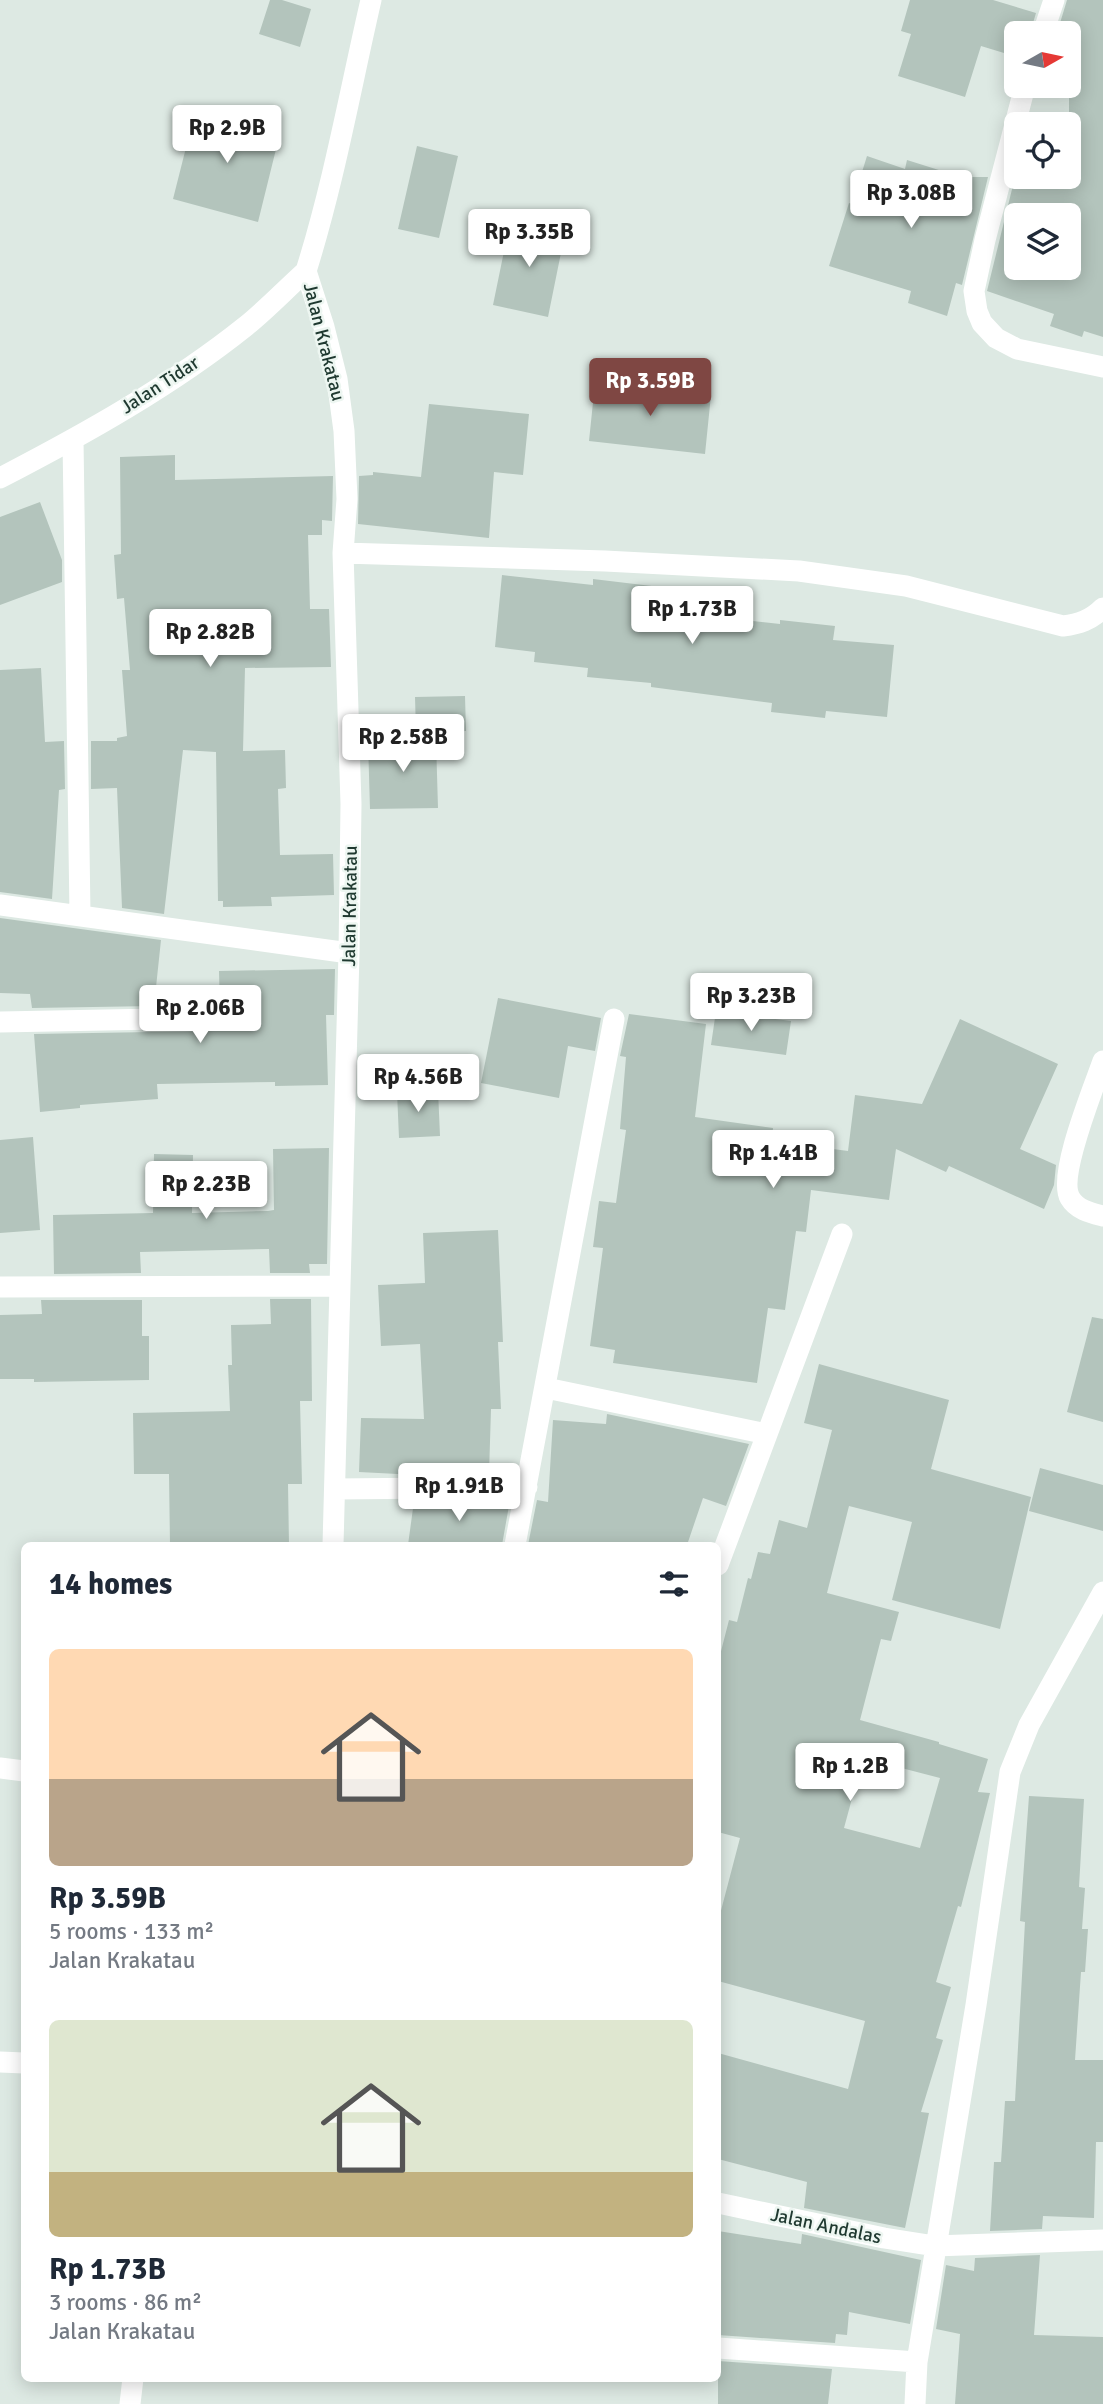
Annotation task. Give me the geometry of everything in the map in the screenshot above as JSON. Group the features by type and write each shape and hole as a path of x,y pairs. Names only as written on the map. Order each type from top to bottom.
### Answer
{"street":[{"path":"306,271 344,129 371,0"},
{"path":"1047,21 1054,0"},
{"path":"1022,98 974,291 977,311 982,323 996,338 1017,349 1103,367"},
{"name":"Jalan Tidar","path":"0,478 74,440 180,374 247,325 306,271"},
{"name":"Jalan Krakatau","path":"306,271 337,379 344,431 347,499 343,553 351,804 333,1542"},
{"path":"74,440 80,914"},
{"path":"343,553 605,561 799,571 906,586 1063,626 1093,618 1103,608"},
{"path":"0,905 349,953"},
{"path":"0,1021 210,1018"},
{"path":"516,1542 614,1019"},
{"path":"1103,1061 1070,1158 1066,1186 1075,1205 1103,1216"},
{"path":"721,1557 842,1234"},
{"path":"0,1287 339,1286"},
{"path":"546,1388 768,1434"},
{"path":"336,1489 527,1487"},
{"path":"915,2404 916,2362 976,2006 1010,1772 1029,1725 1103,1592"},
{"path":"0,1768 21,1771"},
{"path":"0,2062 21,2063"},
{"name":"Jalan Andalas","path":"721,2204 935,2246 1103,2240"},
{"path":"721,2348 916,2362"},
{"path":"130,2404 133,2382"}],"building":[{"path":"270,0 282,0 311,9 300,47 259,34"},
{"path":"910,0 993,0 1036,13 1034,21 1004,21 1004,53 981,46 965,97 898,76 911,34 901,31"},
{"path":"1067,0 1103,0 1103,337 1084,331 1082,337 1050,326 1054,314 987,291 1004,222 1004,280 1081,280 1081,203 1009,203 1012,189 1081,189 1081,112 1069,112 1069,98 1082,98 1082,21 1061,21"},
{"path":"196,108 281,129 258,222 173,199"},
{"path":"417,146 458,156 439,238 398,229"},
{"path":"867,156 905,169 907,160 961,177 988,177 962,285 956,283 947,316 908,303 911,291 829,266"},
{"path":"510,222 565,233 548,317 493,305"},
{"path":"595,383 711,395 705,454 589,441"},
{"path":"429,404 529,414 523,475 494,472 489,538 358,524 359,476 373,475 373,472 421,477"},
{"path":"175,455 175,480 333,476 332,521 322,520 322,535 308,535 310,609 329,609 331,667 245,668 243,751 285,750 286,788 278,789 280,855 333,854 334,895 271,897 272,906 223,907 223,901 218,901 216,752 183,750 164,914 122,908 117,788 91,789 91,741 117,741 117,738 127,736 122,670 130,670 124,598 117,599 114,555 121,554 120,457"},
{"path":"40,502 62,560 62,582 0,605 0,517"},
{"path":"502,575 593,585 593,579 710,593 707,616 780,624 780,620 835,626 833,640 894,645 887,717 826,711 825,718 771,712 772,703 651,687 651,683 587,677 588,668 534,662 535,652 495,647"},
{"path":"41,668 45,742 64,741 65,789 59,790 52,899 0,892 0,670"},
{"path":"465,696 466,731 416,732 415,697"},
{"path":"436,740 438,808 370,809 368,741"},
{"path":"0,918 161,940 154,1006 32,1008 30,994 0,993"},
{"path":"335,969 334,1015 326,1015 328,1085 275,1086 275,1082 157,1084 158,1099 80,1105 80,1108 40,1112 34,1034 211,1031 221,1025 223,1018 220,1010 219,971"},
{"path":"498,998 601,1018 595,1051 568,1046 559,1098 481,1083"},
{"path":"716,1011 791,1021 786,1055 711,1045"},
{"path":"629,1014 706,1024 695,1117 773,1128 772,1141 848,1151 855,1095 922,1104 960,1019 1058,1064 1020,1149 1056,1165 1054,1185 1044,1209 949,1166 946,1172 896,1149 889,1200 811,1190 806,1232 796,1231 785,1310 768,1308 757,1383 613,1363 615,1350 590,1346 603,1248 593,1247 599,1201 616,1203 626,1130 620,1129 626,1057 620,1056"},
{"path":"438,1090 440,1136 399,1138 397,1092"},
{"path":"33,1137 40,1230 0,1233 0,1140"},
{"path":"329,1148 327,1264 309,1264 310,1273 270,1273 269,1249 140,1252 141,1273 54,1274 53,1215 153,1213 154,1154 193,1155 192,1213 268,1211 274,1210 273,1149"},
{"path":"498,1230 503,1342 498,1342 501,1409 491,1409 489,1474 417,1475 359,1472 361,1418 424,1419 420,1344 381,1346 378,1285 425,1283 423,1233"},
{"path":"270,1299 311,1299 312,1401 300,1401 302,1484 288,1484 289,1542 170,1542 169,1474 134,1474 133,1413 230,1411 228,1365 232,1365 231,1325 271,1324"},
{"path":"41,1300 142,1300 142,1336 149,1336 149,1380 34,1382 34,1379 0,1379 0,1315 42,1314"},
{"path":"1092,1317 1103,1319 1103,1422 1067,1412"},
{"path":"819,1364 949,1400 931,1469 1031,1497 1000,1629 892,1600 912,1522 849,1506 827,1593 899,1612 891,1641 881,1639 860,1720 988,1759 978,1792 990,1793 961,1907 958,1906 936,1982 951,1987 936,2038 943,2040 921,2112 929,2113 905,2228 804,2208 807,2182 721,2160 721,2054 848,2089 865,2021 721,1982 721,1911 740,1838 721,1833 721,1651 729,1620 737,1622 748,1578 751,1579 758,1552 770,1554 779,1520 807,1528 832,1430 804,1423","holes":["863,1758 940,1778 920,1848 844,1828"]},
{"path":"607,1414 749,1444 726,1506 703,1498 688,1542 529,1542 537,1500 548,1502 553,1420 606,1424"},
{"path":"1040,1468 1103,1485 1103,1531 1029,1511"},
{"path":"510,1500 503,1542 408,1542 414,1501"},
{"path":"1029,1796 1084,1799 1079,1887 1085,1888 1082,1929 1088,1929 1085,1972 1081,1972 1075,2060 1103,2060 1103,2142 1096,2142 1094,2218 1043,2216 1042,2229 990,2231 994,2162 1001,2162 1005,2101 1015,2101 1025,1922 1020,1921"},
{"path":"721,2231 801,2244 802,2234 921,2260 910,2324 849,2312 847,2335 836,2334 835,2343 721,2335"},
{"path":"1040,2255 1034,2335 1103,2337 1103,2404 955,2404 960,2334 936,2329 946,2265 974,2271 975,2258"},
{"path":"721,2361 832,2369 828,2404 718,2404"}]}
